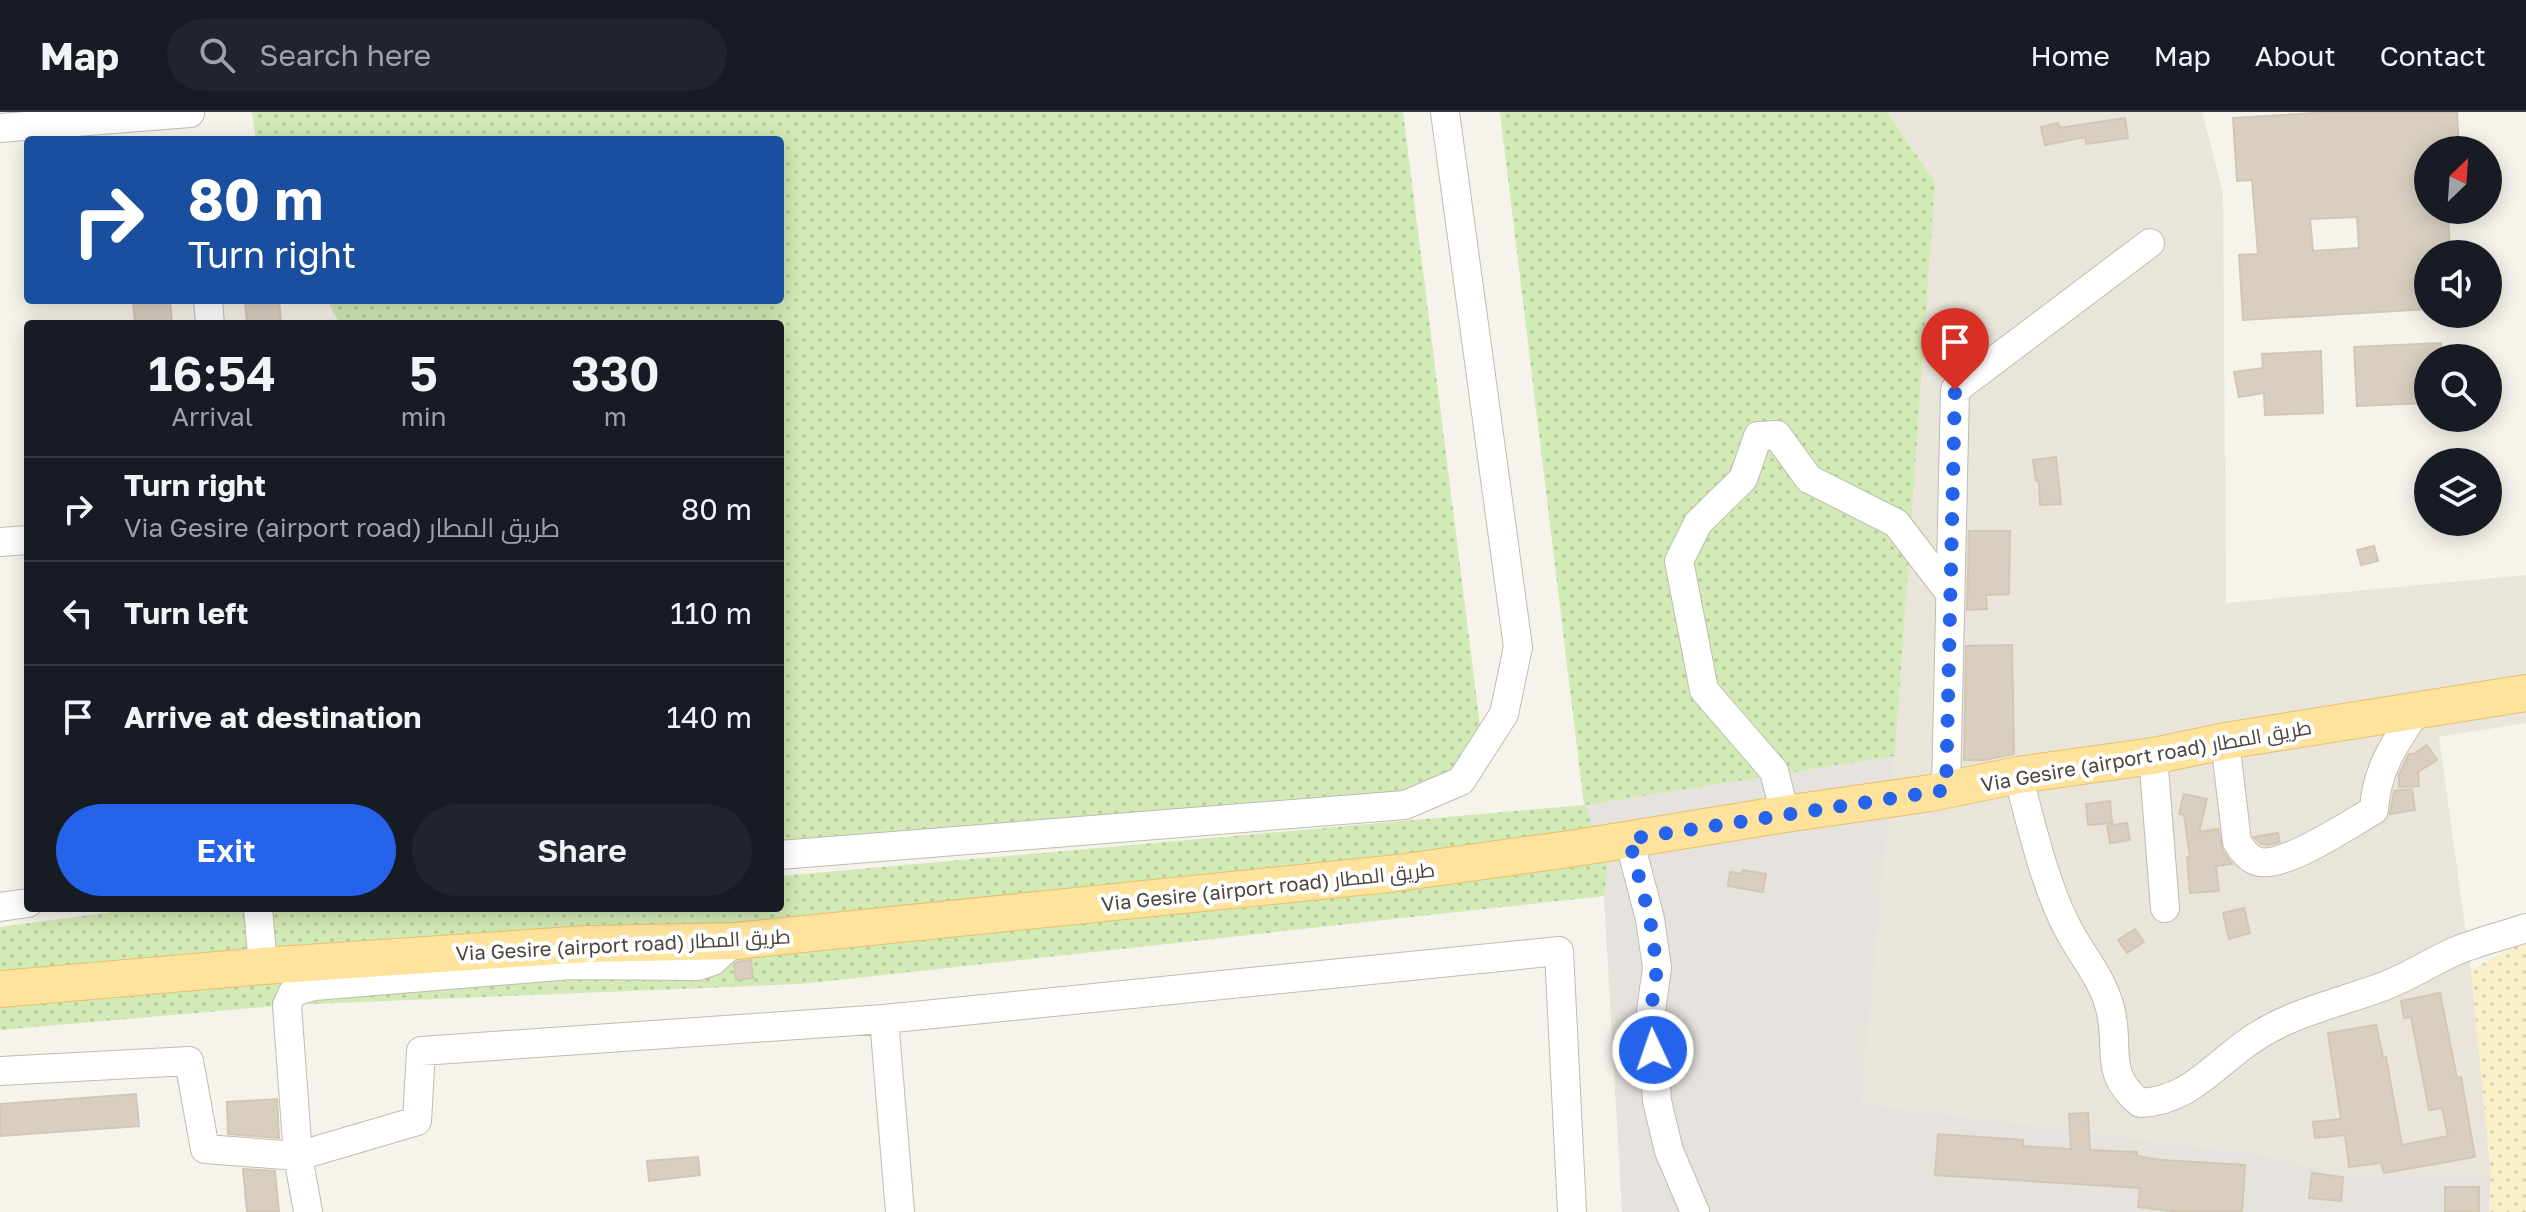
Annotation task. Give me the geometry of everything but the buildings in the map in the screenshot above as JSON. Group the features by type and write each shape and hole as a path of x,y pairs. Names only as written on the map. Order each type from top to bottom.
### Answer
{"main road":[{"name":"Via Gesire (airport road) طريق المطار","path":"0,989 263,966 587,944 735,941 1398,873 1946,790 2018,775 2153,756 2225,741 2526,693"}],"street":[{"path":"784,855 1405,805 1461,781 1504,714 1518,647 1445,112"},
{"path":"0,128 190,122"},
{"path":"1946,790 1955,390 2150,243"},
{"path":"1785,814 1774,771 1704,690 1679,561 1698,523 1743,479 1758,436 1777,435 1809,479 1896,523 1949,592"},
{"path":"0,542 24,540"},
{"path":"2225,741 2237,842 2245,855 2260,862 2279,861 2327,838 2374,810 2378,776 2417,710"},
{"path":"2153,756 2165,908"},
{"path":"2018,775 2057,903 2067,928 2098,977 2110,1008 2115,1070 2123,1090 2140,1103 2175,1097 2275,1024 2308,1010 2382,987 2456,951 2526,928"},
{"path":"1629,839 1650,919 1657,968 1651,1011 1657,1101 1669,1151 1695,1212"},
{"path":"0,907 24,904"},
{"path":"258,912 263,966"},
{"path":"308,1212 298,1156 287,1005 293,992 314,986 571,965 698,966 713,961 735,941"},
{"path":"0,1071 189,1061 205,1149 298,1156 417,1121 421,1051 884,1019 1559,951 1572,1212"},
{"path":"884,1019 900,1212"}],"shaded area":[{"path":"1887,112 2202,112 2223,193 2226,603 2526,575 2526,723 2439,737 2471,970 2491,1175 2343,1174 2268,1155 1862,1103 1895,756 1935,182"},
{"path":"1895,756 1862,1103 2268,1155 2343,1174 2491,1175 2489,1212 1622,1212 1604,897 1608,867 1584,805"}],"green space":[{"path":"252,112 1403,112 1484,757 1392,808 784,851 784,320 338,320 329,304 784,304 784,136 255,136"},
{"path":"1500,112 1887,112 1935,182 1895,756 1585,805 1608,867 1604,896 801,984 287,1005 0,1030 0,927 112,912 784,912 784,876 1584,805"}],"sand":[{"path":"2526,943 2526,1212 2489,1212 2491,1175 2471,970"}],"route":[{"path":"1653,1050 1651,1011 1657,968 1650,919 1629,839 1946,790 1955,390"}]}
